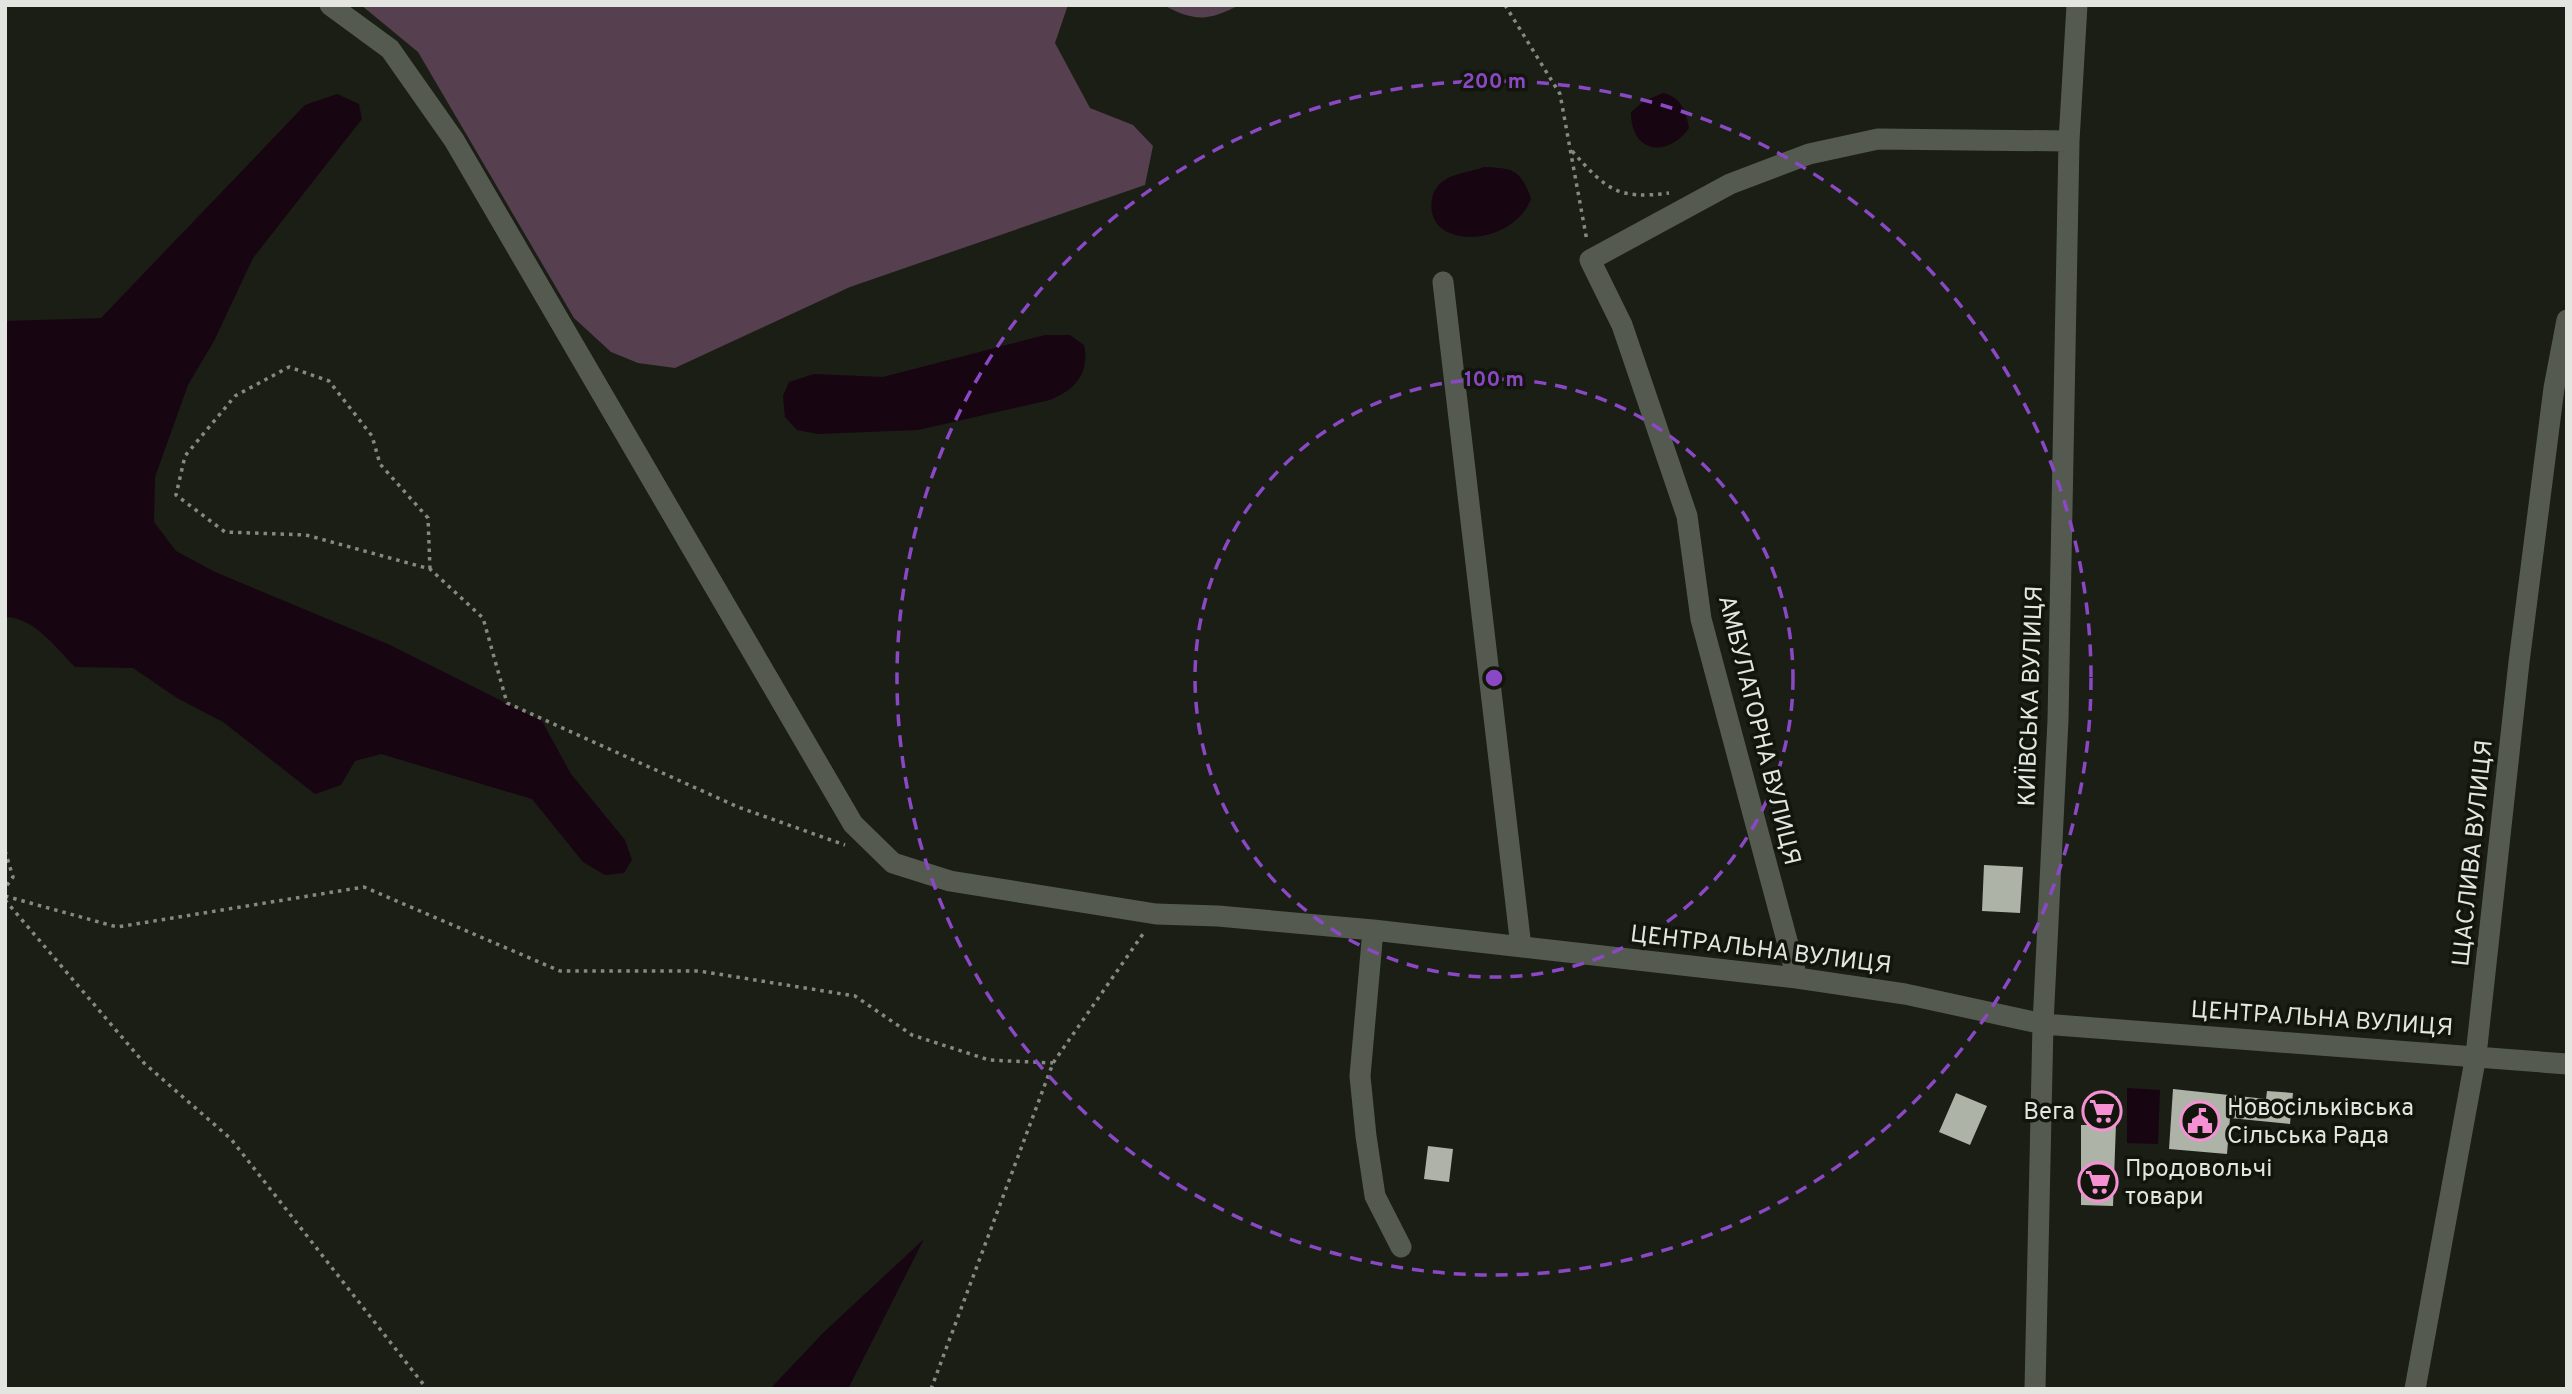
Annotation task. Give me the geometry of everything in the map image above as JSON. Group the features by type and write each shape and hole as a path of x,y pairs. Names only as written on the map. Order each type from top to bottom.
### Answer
{"street":[{"name":"ЦЕНТРАЛЬНА ВУЛИЦЯ","path":"330,5 390,49 454,140 853,824 893,863 950,881 1156,914 1218,916 1373,930 1797,978 1905,994 2043,1024 2567,1064"},
{"name":"КИЇВСЬКА ВУЛИЦЯ","path":"2035,1389 2043,1024 2058,720 2068,141 2077,5"},
{"path":"1590,260 1730,184 1809,154 1878,139 2068,141"},
{"name":"АМБУЛАТОРНА ВУЛИЦЯ","path":"1590,260 1622,325 1687,516 1700,619 1797,978"},
{"path":"1443,282 1521,947"},
{"name":"ЩАСЛИВА ВУЛИЦЯ","path":"2415,1389 2476,1055 2519,662 2554,388 2567,320"},
{"path":"1373,930 1361,1088 1375,1196 1402,1247"}],"path":[{"path":"1505,5 1560,94 1590,260"},
{"path":"1571,149 1602,184 1637,197 1677,191"},
{"path":"430,569 428,518 380,464 372,436 329,381 289,367 235,396 185,456 177,495 225,532 306,535 430,569 483,618 507,703 738,807 854,849"},
{"path":"5,851 13,877 5,888"},
{"path":"5,898 117,927 364,887 561,971 699,971 855,996 912,1035 989,1060 1053,1063"},
{"path":"5,898 144,1063 231,1139 427,1389"},
{"path":"931,1389 1053,1063 1156,914"}],"shaded area":[{"path":"361,5 1068,5 1055,43 1090,108 1133,125 1153,146 1145,185 850,287 675,368 638,363 611,352 574,318 418,52"},
{"path":"1163,5 1239,5 1209,17 1192,17"},
{"path":"1663,93 1682,106 1689,128 1671,144 1652,147 1637,136 1631,112 1644,101"},
{"path":"337,94 359,104 362,119 253,258 214,341 188,385 155,477 154,522 176,551 215,572 390,645 542,721 571,774 625,840 632,860 624,873 605,875 583,862 532,799 381,754 355,761 341,785 315,794 223,722 177,698 133,668 75,667 35,628 16,618 5,617 5,321 101,318 305,105"},
{"path":"1484,167 1503,168 1520,176 1531,199 1521,215 1506,227 1471,237 1454,235 1441,228 1433,216 1432,199 1437,187 1452,176"},
{"path":"1045,335 1070,335 1084,345 1085,355 1085,364 1079,379 1067,391 1050,400 918,430 818,434 797,430 785,417 783,396 789,382 814,374 883,377"},
{"path":"2127,1088 2160,1090 2158,1144 2127,1143"},
{"path":"924,1239 848,1389 770,1389 824,1332"}],"building":[{"path":"1984,865 2023,867 2020,913 1982,911"},
{"name":"Новосільківська Сільська Рада","path":"2173,1089 2266,1099 2267,1091 2293,1093 2290,1124 2230,1118 2227,1154 2169,1149"},
{"path":"1956,1093 1987,1106 1970,1145 1939,1132"},
{"path":"2088,1096 2117,1096 2113,1206 2081,1205 2081,1125 2088,1125"},
{"path":"1428,1146 1453,1149 1449,1182 1424,1179"}],"place":[{"name":"Вега","path":"2102,1111"},
{"name":"Новосільківська Сільська Рада","path":"2200,1121"},
{"name":"Продовольчі товари","path":"2098,1182"}]}
